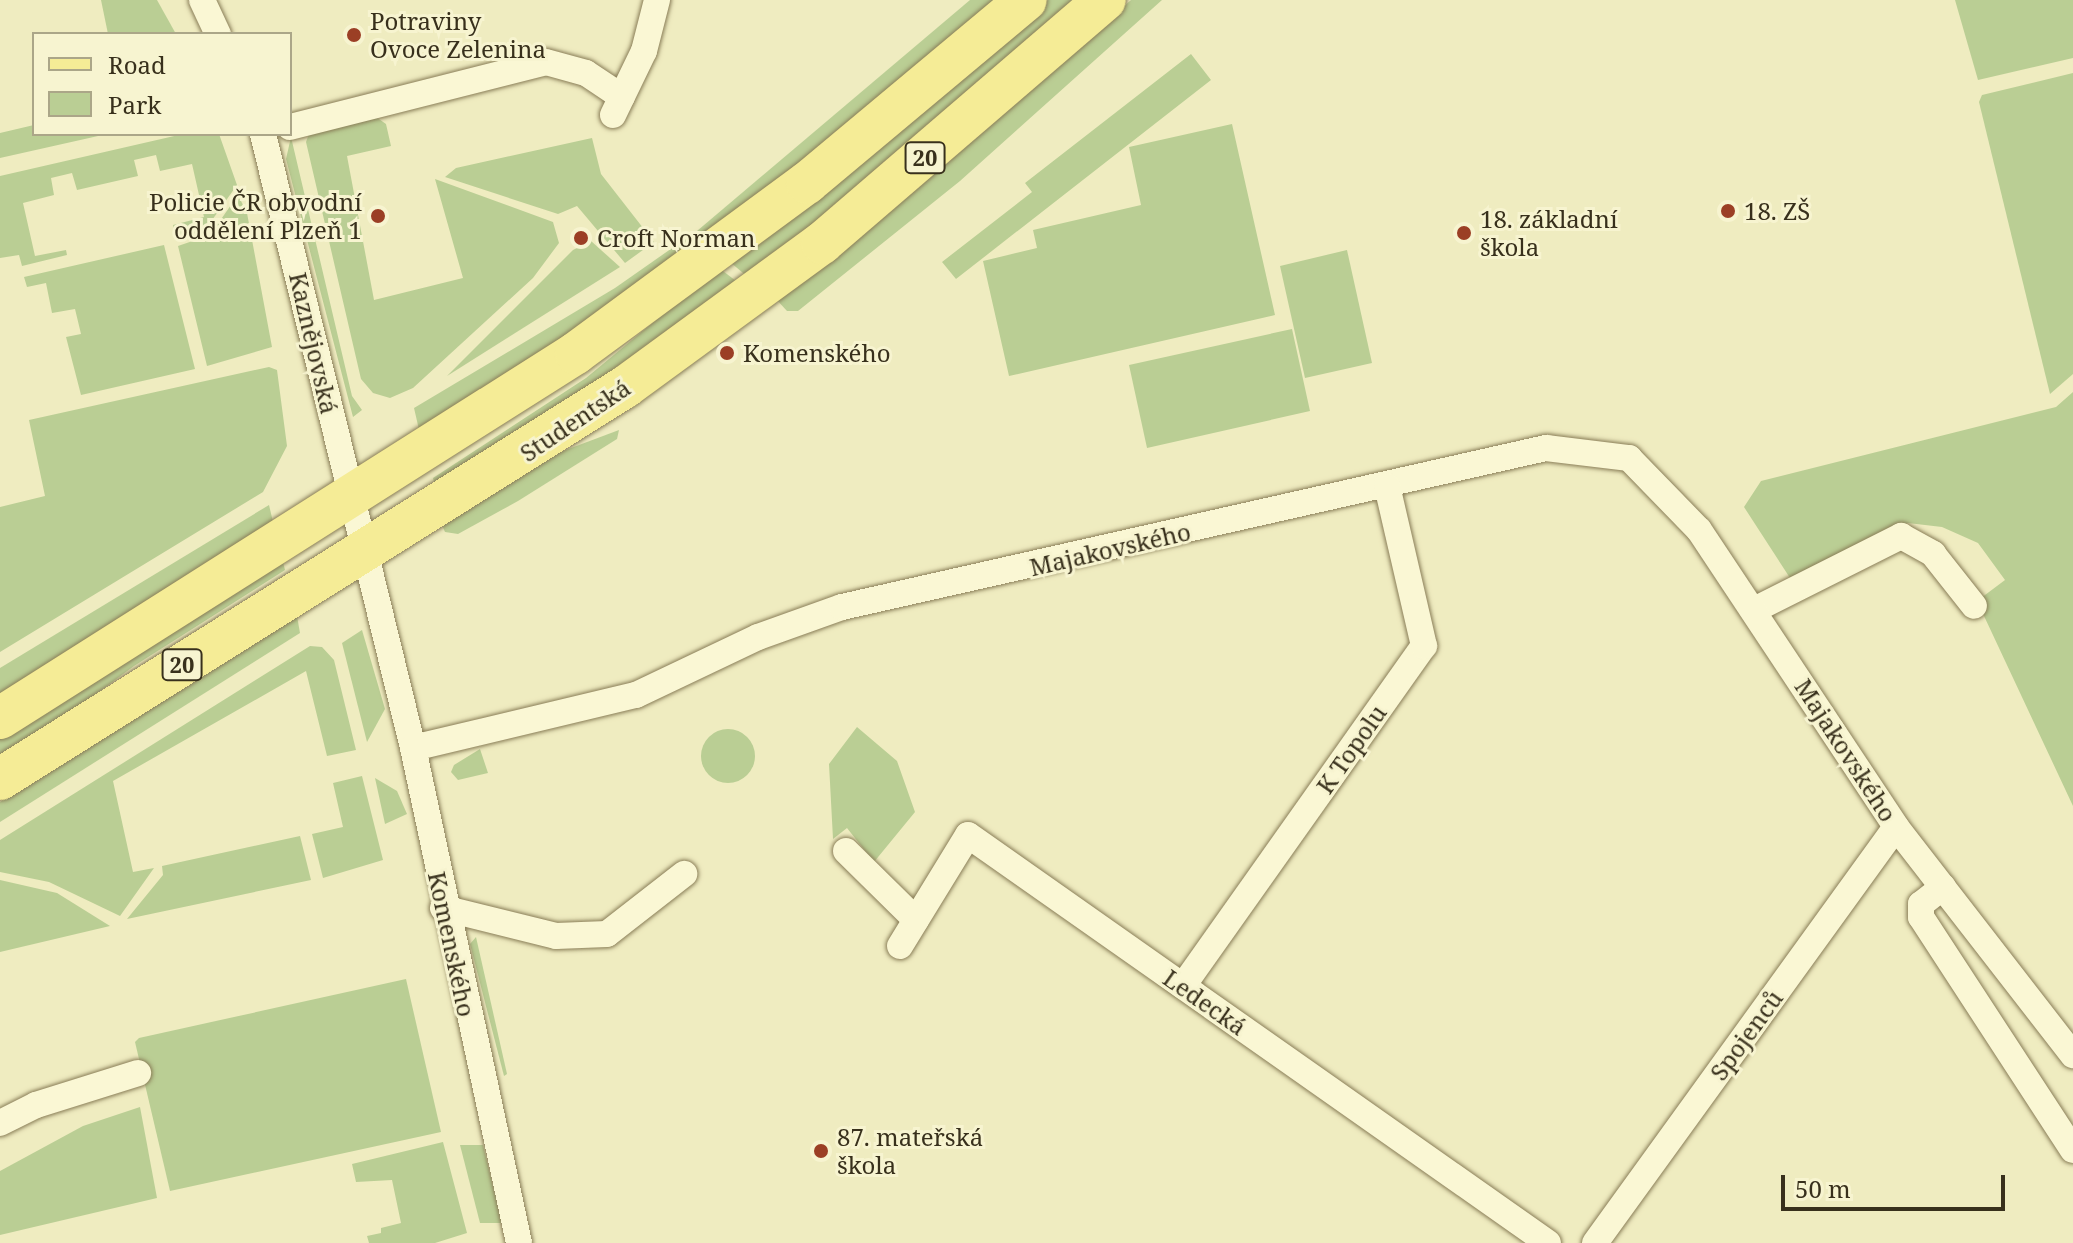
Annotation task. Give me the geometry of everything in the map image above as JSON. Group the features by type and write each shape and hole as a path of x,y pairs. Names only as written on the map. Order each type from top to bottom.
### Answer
{"main road":[{"name":"20","path":"0,718 576,353 713,255 1026,0"},
{"name":"Studentská","path":"0,779 550,438 747,300 943,143 1105,0"}],"street":[{"path":"202,0 217,32"},
{"path":"292,126 546,62 586,73 617,106 644,51 657,0"},
{"name":"Kaznějovská","path":"263,136 348,498 364,552"},
{"name":"Majakovského","path":"413,748 636,695 772,631 842,607 1546,448 1629,458 1690,519 1754,610 1896,827 2073,1055"},
{"name":"K Topolu","path":"1183,986 1424,646 1387,486"},
{"path":"1754,610 1901,536 1933,554 1974,606"},
{"name":"Komenského","path":"364,552 413,748 443,908 519,1243"},
{"name":"Spojenců","path":"1595,1243 1896,827"},
{"name":"Ledecká","path":"900,946 968,835 1548,1243"},
{"path":"846,851 916,920"},
{"path":"443,908 556,936 607,934 684,874"},
{"path":"1943,887 1921,904 1921,917 2073,1150"},
{"path":"0,1123 36,1105 138,1073"}],"green space":[{"path":"101,0 157,0 175,32 108,32"},
{"path":"970,0 1000,0 705,241 697,231"},
{"path":"1048,0 1081,0 749,278 730,262"},
{"path":"1131,0 1162,0 960,181 798,311 787,311 776,299 987,129"},
{"path":"1955,0 2073,0 2073,58 1978,80"},
{"path":"1191,54 1211,80 956,279 942,262 1032,192 1025,183"},
{"path":"2073,73 2073,374 2050,394 1979,102 1982,95"},
{"path":"376,117 386,124 391,146 347,156 374,300 463,278 435,179 553,222 559,243 533,278 413,388 390,398 373,393 361,379 306,142 309,134"},
{"path":"1232,124 1275,315 1009,376 983,261 1037,248 1033,230 1141,205 1129,147"},
{"path":"32,125 32,136 98,136 0,158 0,133"},
{"path":"174,136 220,136 237,185 205,230 176,240 173,225 204,217 192,164 160,171 156,155 134,160 138,176 77,190 72,173 51,178 54,195 23,203 35,256 66,250 67,255 22,266 19,255 0,258 0,176"},
{"path":"291,137 352,396 362,410 353,417 286,159"},
{"path":"592,138 601,174 654,242 625,263 577,206 558,214 445,177 456,168"},
{"path":"238,195 247,213 272,347 207,366 178,246 210,235"},
{"path":"685,239 696,248 420,434 414,408 615,288"},
{"path":"591,241 620,267 447,376 573,250"},
{"path":"164,245 195,369 81,395 66,337 81,334 75,309 52,313 46,283 27,287 24,277"},
{"path":"1347,250 1372,363 1305,378 1280,266"},
{"path":"719,268 740,284 436,491 433,478 586,378"},
{"path":"1292,329 1310,411 1147,448 1129,365"},
{"path":"269,367 277,370 287,446 263,492 0,652 0,507 45,496 29,420"},
{"path":"2073,392 2073,806 1977,601 2005,580 1978,543 1942,527 1908,523 1790,578 1744,507 1761,481 2056,407"},
{"path":"619,430 617,439 518,501 458,534 445,532 442,525 555,454"},
{"path":"269,505 274,526 0,699 0,668"},
{"path":"282,558 285,570 134,666 0,765 0,739"},
{"path":"297,616 300,633 0,822 0,802"},
{"path":"362,630 385,709 367,742 342,643"},
{"path":"310,646 322,647 334,660 356,750 327,756 306,671 113,781 133,872 154,868 120,916 49,882 0,872 0,840"},
{"path":"857,727 897,761 915,812 874,862 847,828 833,839 829,764"},
{"path":"728,729 747,737 755,756 747,775 728,783 709,775 701,756 709,737"},
{"path":"480,749 488,773 458,780 451,772 454,765"},
{"path":"362,776 383,860 323,878 312,834 343,827 333,783"},
{"path":"375,778 397,791 407,814 385,824"},
{"path":"300,836 311,880 127,919 163,875 162,866"},
{"path":"0,880 57,893 110,926 0,952"},
{"path":"476,937 507,1074 504,1076 470,944"},
{"path":"406,979 441,1132 170,1191 135,1042 139,1038"},
{"path":"140,1107 157,1198 0,1235 0,1171 83,1126"},
{"path":"443,1142 467,1233 435,1243 369,1243 367,1236 381,1233 381,1228 401,1223 392,1180 356,1182 352,1164"},
{"path":"460,1145 483,1145 502,1223 480,1223"}],"place":[{"name":"Potraviny Ovoce Zelenina","path":"354,35"},
{"name":"18. ZŠ","path":"1728,211"},
{"name":"Policie ČR obvodní oddělení Plzeň 1","path":"378,216"},
{"name":"18. základní škola","path":"1464,233"},
{"name":"Croft Norman","path":"581,238"},
{"name":"Komenského","path":"727,353"},
{"name":"87. mateřská škola","path":"821,1151"}]}
